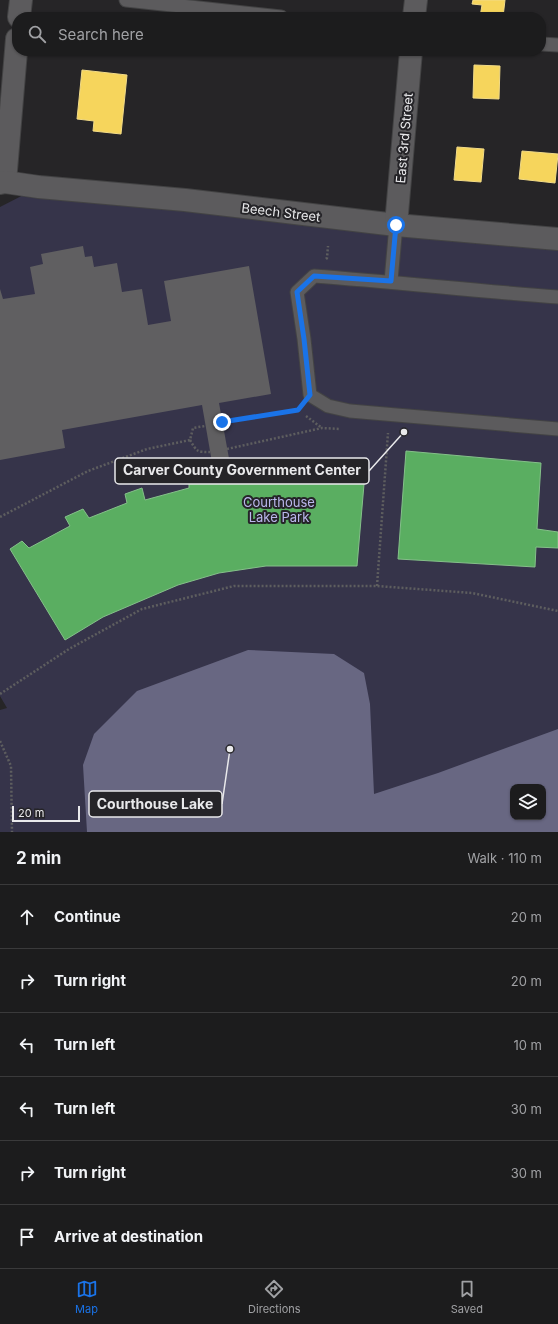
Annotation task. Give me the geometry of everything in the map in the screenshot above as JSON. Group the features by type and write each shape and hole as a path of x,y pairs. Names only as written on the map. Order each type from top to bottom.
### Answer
{"street":[{"path":"20,12 21,0"},
{"path":"415,12 416,0"},
{"path":"2,183 15,56"},
{"name":"East 3rd Street","path":"396,225 411,56"},
{"name":"Beech Street","path":"2,183 185,200 396,225 558,239"}],"lane":[{"path":"126,0 235,12"},
{"path":"546,44 558,45"},
{"path":"391,281 396,225"},
{"path":"558,297 445,288 391,281 314,276 297,292 310,395 328,406 350,411 558,429"}],"path":[{"path":"222,422 298,410 310,395"},
{"path":"377,586 390,414"},
{"path":"205,426 193,428 190,440 198,452 210,452"},
{"path":"227,449 322,428 344,429"},
{"path":"381,432 388,432"},
{"path":"0,517 88,470 147,449 190,440"},
{"path":"0,694 69,649 142,609 234,586 377,586 472,593 558,611"},
{"path":"0,741 11,766 12,832"}],"green space":[{"name":"Courthouse Lake Park","path":"39,187 558,236 558,832 0,832 0,710 7,708 0,696 0,207"}],"water":[{"path":"248,650 334,654 364,673 370,704 374,794 438,773 558,729 558,832 87,832 83,765 94,734 137,691"}],"building: Homes":[{"path":"473,0 505,0 504,12 481,12 482,5 472,4"},
{"path":"474,65 500,66 499,99 473,98"},
{"path":"82,70 127,75 121,134 93,131 94,121 77,119"},
{"path":"457,147 484,149 481,182 454,180"},
{"path":"522,151 558,154 555,183 519,179"}],"building: Public":[{"path":"406,451 541,463 537,529 558,532 558,548 536,547 535,567 398,559"},
{"path":"248,460 252,472 366,461 357,566 266,566 219,573 178,585 103,617 65,640 10,549 22,541 29,548 70,526 65,517 83,509 89,518 127,503 125,494 142,488 145,500 189,488 189,474"}],"building: Other":[{"path":"83,246 85,257 92,256 94,267 117,263 122,292 142,289 148,325 171,321 164,281 249,266 271,394 219,403 230,464 213,468 202,405 62,430 65,448 0,460 0,289 3,299 35,294 30,267 43,264 41,254"}],"place":[{"name":"Carver County Government Center","path":"404,432"},
{"name":"Courthouse Lake","path":"230,749"}],"route":[{"path":"222,422 298,410 310,395 297,292 314,276 391,281 396,225"}]}
